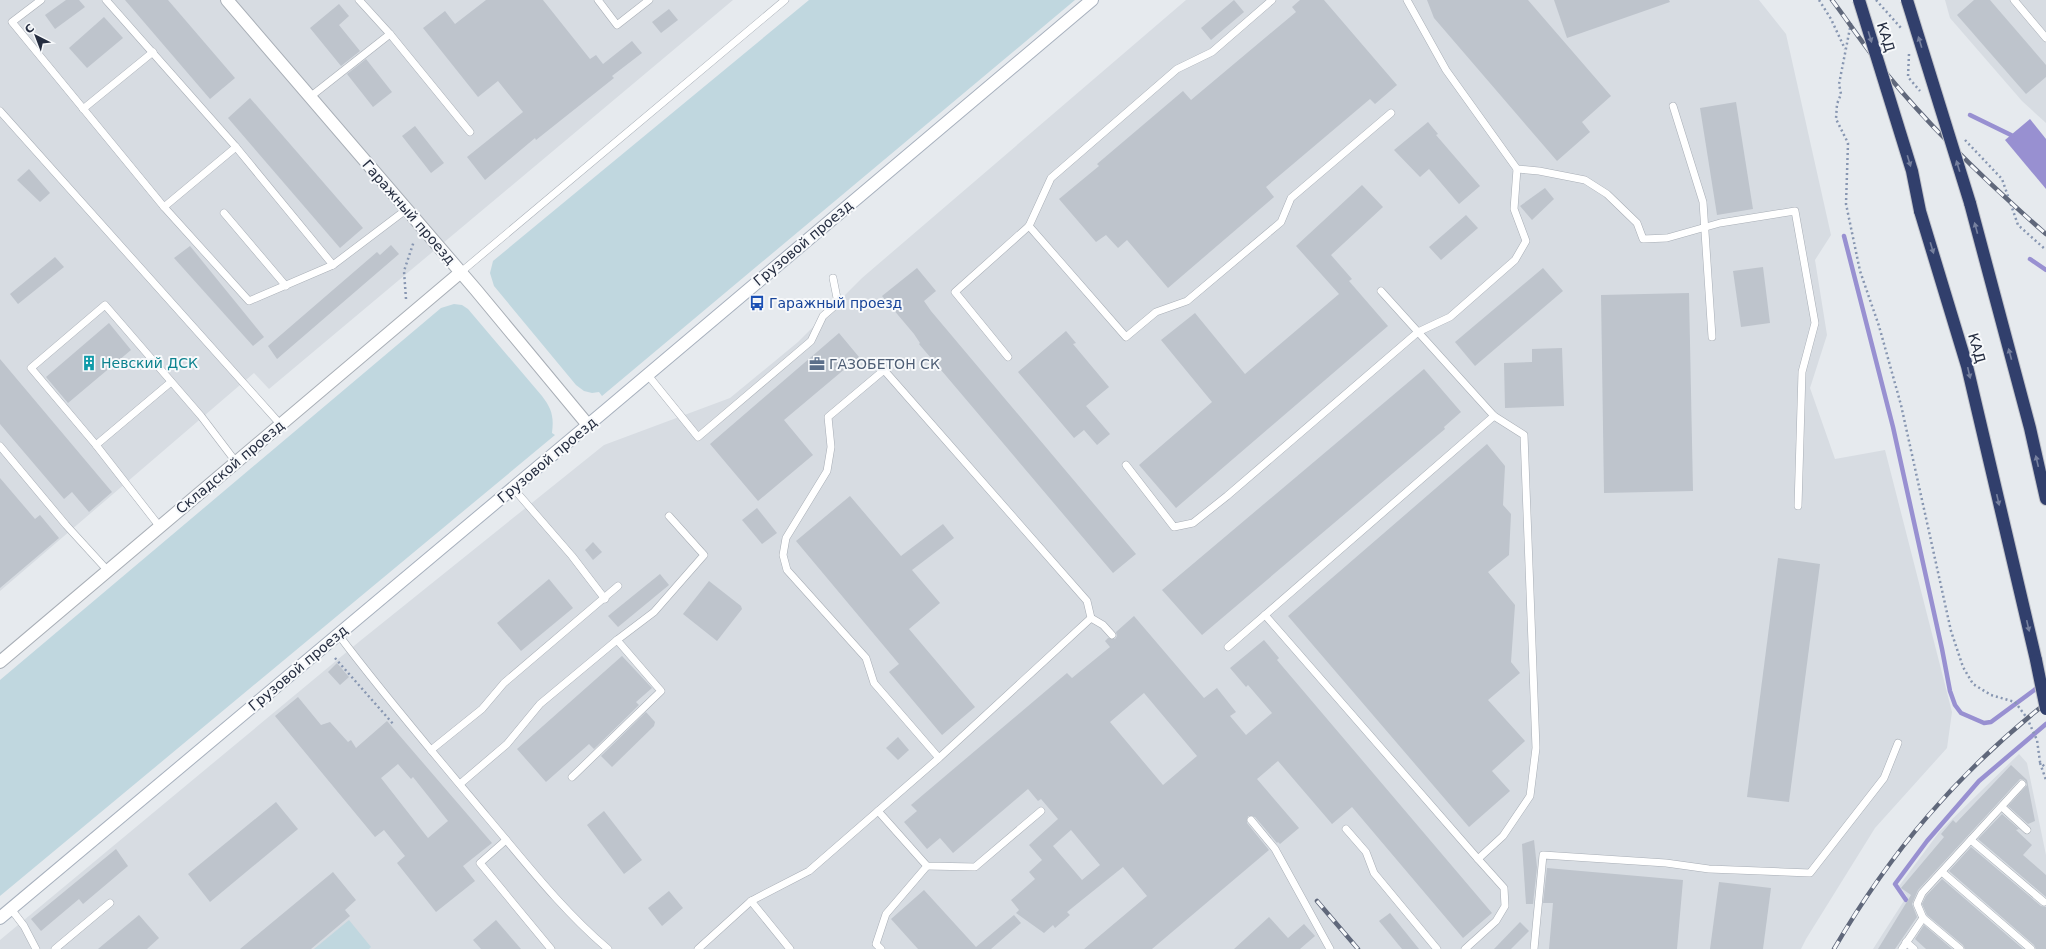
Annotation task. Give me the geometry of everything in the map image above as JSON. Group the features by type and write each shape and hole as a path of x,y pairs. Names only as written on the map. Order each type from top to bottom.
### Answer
{"highway":[{"name":"КАД","path":"1859,0 1912,171 1920,211 1967,366 2046,709"},
{"path":"1907,0 1970,203 2028,420 2046,499"}],"street":[{"name":"Гаражный проезд","path":"227,0 461,272 588,425"},
{"name":"Грузовой проезд","path":"0,918 1092,0"},
{"name":"Складской проезд","path":"0,662 461,272"}],"lane":[{"path":"41,0 12,22 164,207 249,302 333,265 406,209"},
{"path":"106,0 236,147 333,265"},
{"path":"360,0 390,34 470,132"},
{"path":"598,0 618,25 649,0"},
{"path":"461,272 785,0"},
{"path":"1008,357 955,292 1029,226 1051,178 1177,70 1212,52 1272,0"},
{"path":"1126,465 1174,527 1193,523 1227,496 1418,332 1450,317 1515,260 1526,241 1514,209 1517,169 1446,70 1407,0"},
{"path":"2014,0 2046,38"},
{"path":"310,97 390,34"},
{"path":"83,109 153,52"},
{"path":"1672,106 1703,202 1712,337"},
{"path":"0,111 280,425"},
{"path":"1029,226 1126,337 1156,312 1187,300 1281,222 1291,198 1391,113"},
{"path":"164,207 236,147"},
{"path":"1517,169 1539,171 1585,180 1607,194 1636,223 1643,239 1667,238 1705,227 1795,211 1815,323 1802,372 1798,506"},
{"path":"224,213 286,286"},
{"path":"647,374 698,437 811,341 823,316 838,303 833,278"},
{"path":"1380,291 1494,416 1524,435 1536,748 1530,796 1503,836 1478,859"},
{"path":"160,527 96,445 31,368 105,305 201,416 236,462"},
{"path":"939,758 874,683 866,658 787,570 783,556 786,538 827,471 831,447 828,417 884,370 1087,601 1091,618 1103,625 1112,635"},
{"path":"96,445 171,382"},
{"path":"1228,647 1494,416"},
{"path":"0,446 66,525 108,571"},
{"path":"513,488 572,556 605,598"},
{"path":"460,784 508,744 540,704 617,640 654,612 704,555 669,516"},
{"path":"431,750 482,709 504,683 618,586"},
{"path":"1265,615 1504,888 1505,906 1496,921 1465,949"},
{"path":"698,949 751,901 809,871 939,758 1091,618"},
{"path":"338,634 431,750 506,840 587,931 608,949"},
{"path":"572,777 661,691 617,640"},
{"path":"1534,949 1543,855 1666,862 1709,869 1810,873 1884,778 1898,743"},
{"path":"1960,949 1923,918 1917,904 1922,893 2022,784"},
{"path":"2002,807 2027,830"},
{"path":"878,811 927,866 975,867 1041,811"},
{"path":"1251,820 1275,848 1330,949"},
{"path":"1346,829 1366,852 1374,873 1437,949"},
{"path":"506,840 480,863 551,949"},
{"path":"1971,840 2044,902"},
{"path":"881,949 876,944 886,914 927,866"},
{"path":"1942,872 2032,949"},
{"path":"751,901 790,949"},
{"path":"55,949 110,903"},
{"path":"11,909 24,926 36,949"},
{"path":"1902,949 1923,918"},
{"path":"1906,942 1914,949"}],"path":[{"path":"1819,0 1834,24 1845,50"},
{"path":"1854,18 1850,25 1845,50 1845,58 1839,84 1841,94 1837,104 1836,119 1848,143 1846,204 1860,271 1879,326 1901,405 1951,631 1963,667 1973,684 1991,695 2015,702 2027,718 2037,740 2040,762 2046,780"},
{"path":"1960,134 2002,179 2018,225 2046,250"},
{"path":"406,299 404,271 414,241"},
{"path":"2040,762 2046,768"}],"shaded area":[{"path":"0,0 733,0 269,389 254,373 0,591"},
{"path":"809,0 1075,0 602,396 599,392 592,393 584,391 576,385 494,286 490,273 493,261"},
{"path":"1186,0 1759,0 1786,34 1831,235 1815,260 1827,335 1810,388 1835,459 1885,450 1952,712 1947,748 1875,828 1801,949 0,949 0,940 360,641 604,445 730,398 798,342 862,278"},
{"path":"1945,0 2046,0 2046,123 2022,101 1950,18"},
{"path":"2030,119 2046,139 2046,189 2005,140"},
{"path":"454,304 462,305 468,309 542,396 552,413 552,433 555,435 0,896 0,680 441,308"},
{"path":"2019,754 2027,763 2046,855 2046,949 1873,949 1907,896 1899,886 1940,831"},
{"path":"349,920 371,947 369,949 314,949"}],"building":[{"path":"66,0 79,0 85,7 55,29 45,15"},
{"path":"125,0 168,0 235,78 210,99"},
{"path":"486,0 543,0 590,59 596,55 603,64 632,41 642,53 612,76 614,78 536,140 535,138 485,180 467,157 523,112 498,81 478,97 423,28 445,11 455,24"},
{"path":"1234,0 1244,12 1211,40 1201,28"},
{"path":"1300,0 1324,0 1397,85 1375,104 1370,99 1266,187 1274,197 1168,288 1127,240 1118,248 1106,235 1096,242 1059,199 1099,166 1097,164 1183,91 1191,100 1296,12 1292,7"},
{"path":"1427,0 1528,0 1611,96 1582,122 1590,132 1557,161 1434,18"},
{"path":"1554,0 1669,0 1670,2 1567,38"},
{"path":"1974,0 1990,0 2046,65 2046,77 2026,94 1957,15"},
{"path":"339,4 349,16 339,25 360,51 341,66 310,28"},
{"path":"669,9 678,20 661,33 652,22"},
{"path":"104,17 123,38 87,68 69,48"},
{"path":"366,59 392,92 373,107 347,74"},
{"path":"250,98 363,228 340,248 228,118"},
{"path":"1736,102 1753,209 1717,215 1700,108"},
{"path":"1428,122 1438,134 1436,135 1480,186 1459,204 1429,169 1420,177 1394,150"},
{"path":"415,126 444,163 431,173 402,136"},
{"path":"29,169 50,193 40,202 17,180"},
{"path":"1362,185 1383,207 1331,255 1352,279 1349,281 1388,326 1176,508 1139,465 1212,402 1161,340 1195,313 1245,374 1339,294 1296,246"},
{"path":"1545,188 1554,199 1532,220 1520,206"},
{"path":"1466,215 1478,228 1441,260 1429,247"},
{"path":"391,245 399,254 277,359 268,346 377,252 380,255"},
{"path":"190,246 264,337 253,346 174,258"},
{"path":"55,257 64,267 18,304 10,294"},
{"path":"1763,267 1770,323 1741,327 1733,271"},
{"path":"917,268 936,291 924,301 931,311 1136,554 1113,573 919,344 920,343 914,334 882,296"},
{"path":"1543,268 1563,291 1475,366 1455,342"},
{"path":"1689,293 1693,491 1604,493 1601,295"},
{"name":"Невский ДСК","path":"109,323 131,350 68,403 46,377"},
{"path":"1066,331 1076,343 1073,344 1109,387 1086,406 1110,434 1097,445 1084,430 1074,438 1018,372"},
{"path":"839,333 859,357 784,420 813,455 758,501 710,444"},
{"path":"1562,348 1564,406 1505,408 1504,363 1532,362 1532,349"},
{"path":"0,359 112,492 89,512 72,492 64,499 0,424"},
{"path":"1424,369 1461,412 1444,427 1445,429 1202,635 1162,590"},
{"path":"1487,444 1505,466 1503,505 1511,514 1509,555 1488,572 1515,605 1511,662 1520,673 1488,700 1525,741 1492,771 1510,791 1469,827 1288,616"},
{"path":"0,478 35,519 40,515 59,538 0,588"},
{"path":"850,496 901,556 943,524 954,538 912,570 940,603 909,629 975,707 942,735 889,672 899,664 796,541"},
{"path":"757,508 777,533 762,544 742,520"},
{"path":"593,542 602,552 593,560 585,550"},
{"path":"1778,558 1820,564 1789,802 1747,797"},
{"path":"660,574 669,585 618,627 608,616"},
{"path":"549,579 573,608 521,651 497,623"},
{"path":"709,581 741,606 742,609 717,641 683,614"},
{"path":"1134,616 1204,698 1217,688 1236,712 1230,716 1246,735 1272,713 1248,685 1246,687 1230,668 1264,640 1279,658 1277,660 1492,913 1463,938 1352,807 1332,824 1278,761 1257,779 1299,828 1280,844 1278,842 1277,843 1255,817 1248,816 1247,823 1269,850 1152,949 1084,949 1147,896 1123,867 1067,912 1070,915 1055,928 1053,925 1044,933 1016,913 1019,910 1011,900 1035,879 1029,872 1042,860 1029,845 1058,819 1041,799 1038,801 1028,789 953,853 940,838 927,849 904,822 917,811 911,805 1067,673 1072,678 1110,647 1105,641 1108,638 1115,639 1117,636 1116,632","holes":["1144,693 1197,756 1163,785 1110,722","1071,830 1100,865 1082,880 1053,846"]},
{"path":"622,656 652,688 636,702 639,705 594,749 589,744 546,782 517,749"},
{"path":"337,663 349,677 340,685 328,672"},
{"path":"298,697 321,725 330,722 348,742 351,740 356,748 387,721 492,843 463,866 475,881 436,912 397,863 405,856 384,830 375,837 275,716","holes":["398,764 411,779 413,777 448,821 428,838 381,778"]},
{"path":"646,712 655,722 654,726 612,767 601,756"},
{"path":"898,737 909,750 898,760 886,748"},
{"path":"2011,765 2027,780 2035,821 2028,824 2008,806 2027,785 2025,780 2020,779 1918,890 1912,904 1917,917 1895,949 1878,949 1911,895 1901,888 1944,837 1941,834 1953,820 1956,823"},
{"path":"276,802 298,829 210,902 188,874"},
{"path":"604,811 642,860 624,874 587,825"},
{"path":"2002,814 2019,829 2016,830 2032,845 2023,855 2046,875 2046,897 1978,839"},
{"path":"1534,840 1537,867 1533,904 1526,904 1522,844"},
{"path":"1971,847 2041,906 2046,907 2046,949 2036,949 2034,945 1949,871"},
{"path":"116,849 128,866 83,904 79,899 41,931 31,919"},
{"path":"1547,868 1683,880 1677,949 1549,949 1553,903 1543,903"},
{"path":"333,872 356,900 345,910 350,916 311,949 240,949"},
{"path":"1942,879 2023,949 1965,949 1963,945 1927,915 1922,904 1926,896"},
{"path":"1719,882 1771,888 1763,949 1710,949"},
{"path":"924,890 976,947 1014,915 1021,923 991,949 918,949 891,919"},
{"path":"669,891 683,908 662,926 648,908"},
{"path":"1390,913 1419,949 1402,949 1379,921"},
{"path":"139,915 159,938 147,949 98,949"},
{"path":"1269,917 1288,938 1304,924 1315,936 1300,949 1234,949"},
{"path":"496,920 521,949 481,949 473,940"},
{"path":"1520,922 1529,931 1511,949 1494,949"},
{"path":"1924,925 1952,949 1926,949 1915,939"}],"waterway":[{"path":"1970,115 2011,135 2015,140"},
{"path":"1844,236 1893,427 1950,691 1955,705 1961,713 1984,723 1991,722 2041,685"},
{"path":"2030,259 2046,270"},
{"path":"1906,900 1895,884 1927,841 1979,781 2046,724"}],"railway":[{"path":"1832,0 1879,64 1923,116 1983,177 2046,234"},
{"path":"1834,949 1879,879 1928,816 1983,758 2046,703"},
{"path":"1317,901 1358,949"}],"place":[{"name":"Гаражный проезд","path":"757,303"},
{"name":"Невский ДСК","path":"89,363"},
{"name":"ГАЗОБЕТОН СК","path":"817,364"}]}
